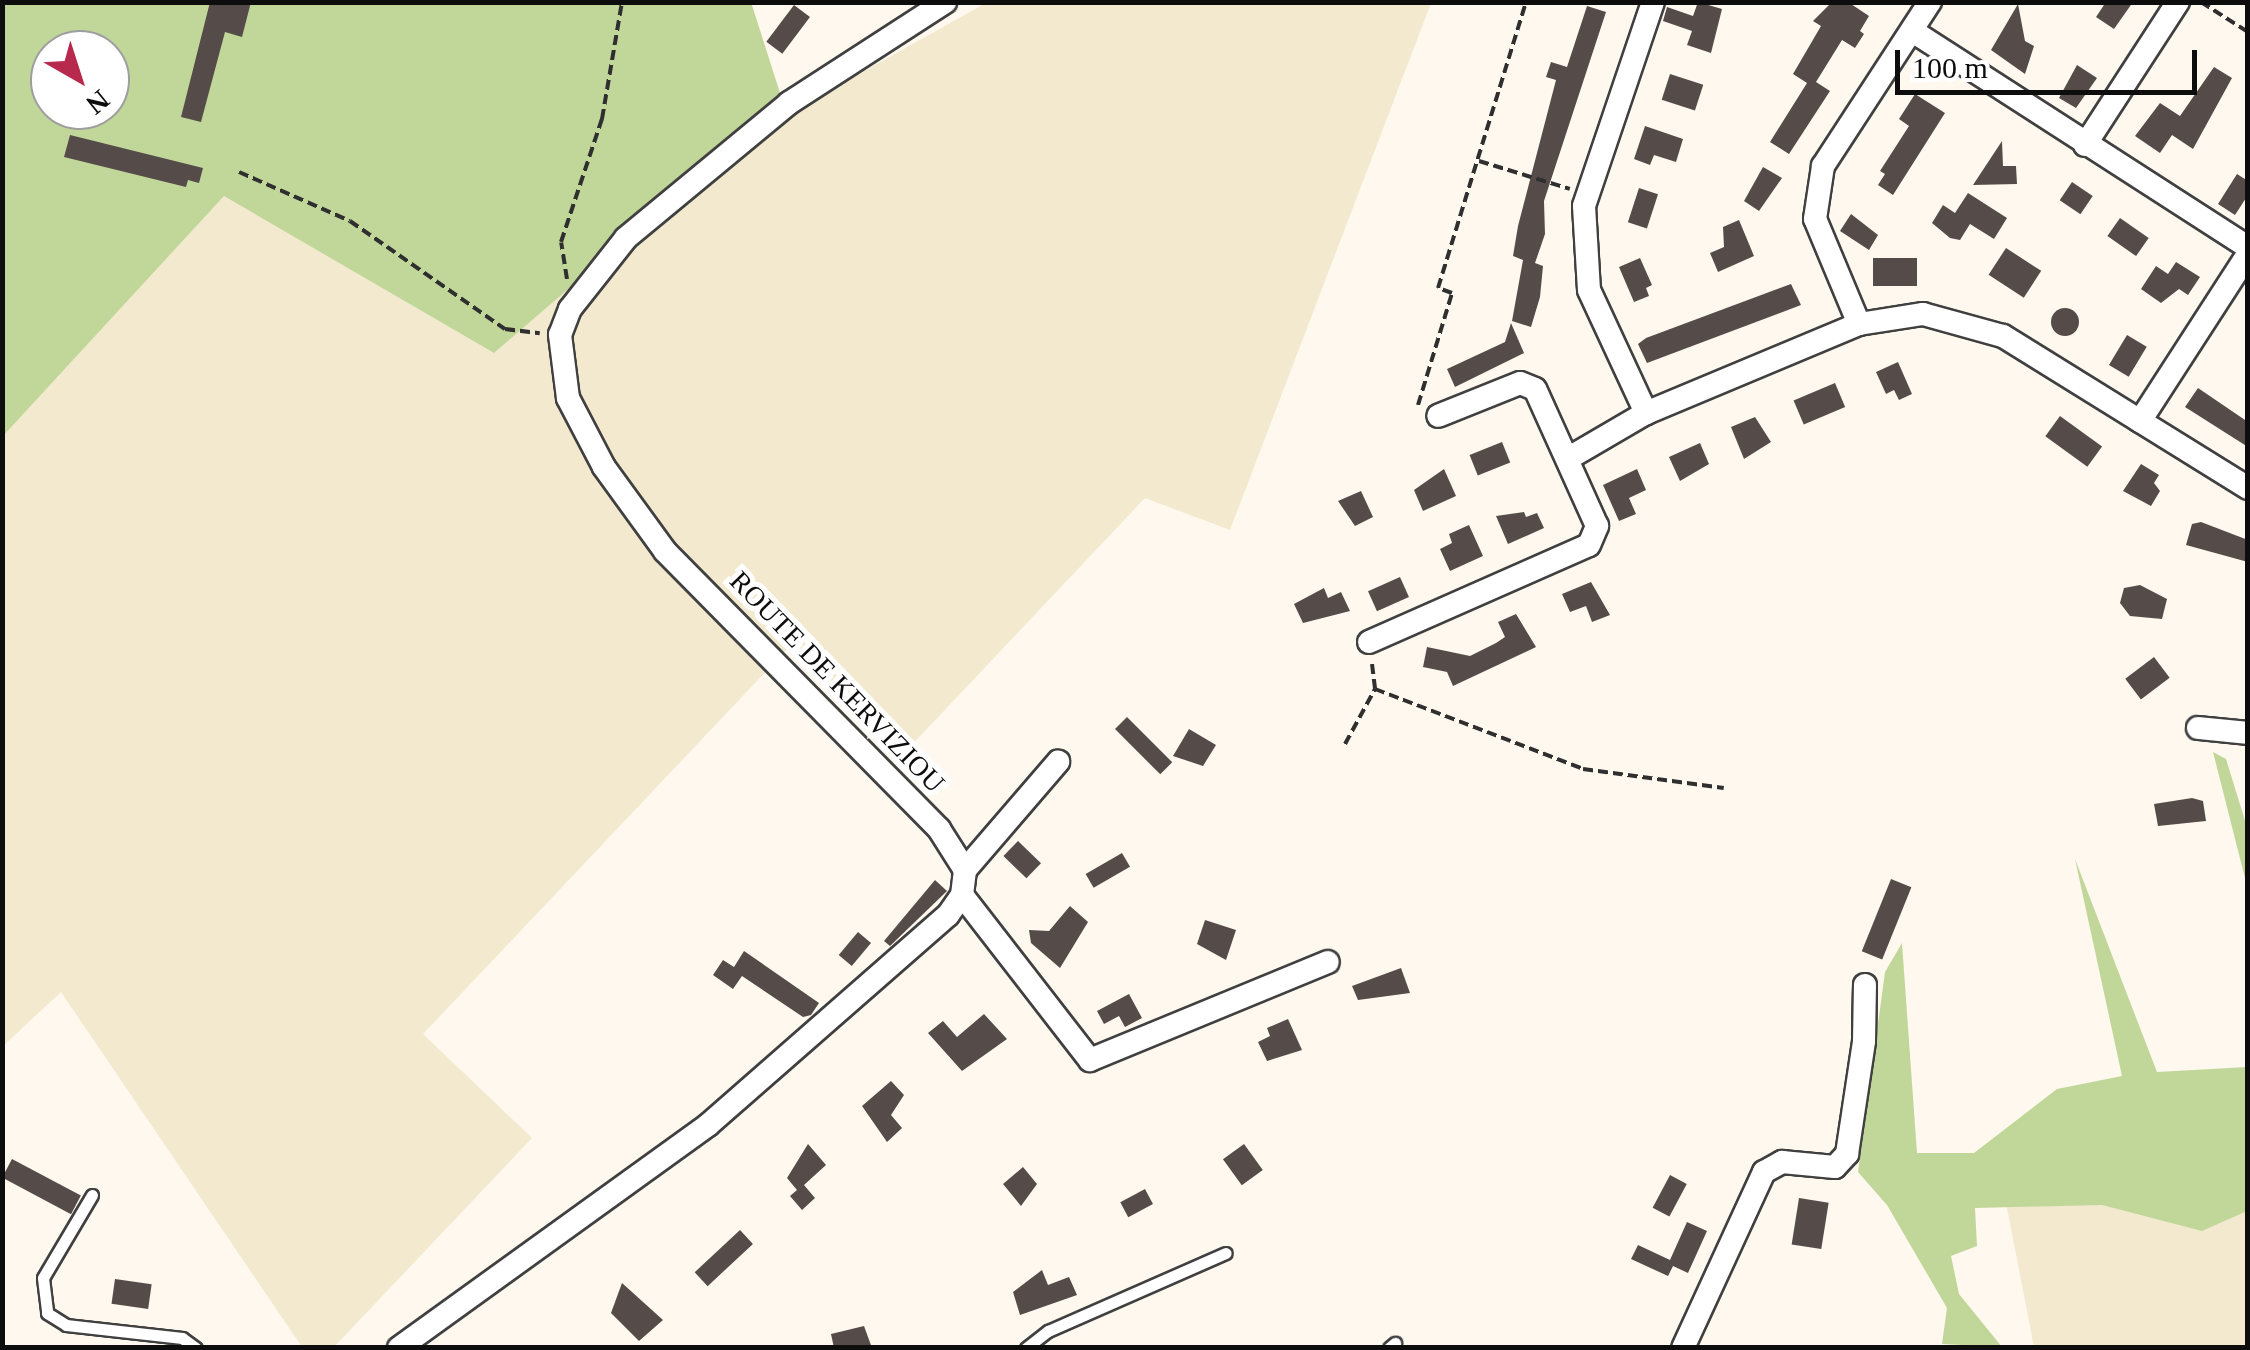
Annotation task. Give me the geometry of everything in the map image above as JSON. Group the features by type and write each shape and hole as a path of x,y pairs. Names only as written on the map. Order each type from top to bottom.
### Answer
{"street":[{"path":"1646,413 1589,290 1588,195 1653,2"},
{"path":"1859,324 1814,219 1824,166 1930,2"},
{"path":"2086,145 2178,2"},
{"name":"ROUTE DE KERVIZIOU","path":"938,4 789,103 626,238 572,306 560,335 568,398 604,468 665,551 918,807 965,870"},
{"path":"1914,32 2248,251 2140,421"},
{"path":"1569,458 1646,413 1859,324 1923,314 1964,320 2003,336 2248,488"},
{"path":"1369,642 1590,545 1596,526 1536,389 1520,383 1438,416"},
{"path":"2198,728 2248,733"},
{"path":"399,1348 708,1124 934,928 962,895 965,870 1058,762"},
{"path":"962,895 1090,1060 1328,962"},
{"path":"1683,1348 1764,1172 1782,1162 1835,1167 1847,1154 1862,1056 1865,985"}],"lane":[{"path":"92,1195 43,1278 47,1313 66,1325 147,1332 196,1348"},
{"path":"1026,1348 1048,1331 1226,1253"}],"path":[{"path":"572,306 561,242 602,120 622,2"},
{"path":"1438,416 1418,405 1452,294 1438,288 1526,2"},
{"path":"2201,2 2248,32"},
{"path":"1479,161 1588,195"},
{"path":"238,172 350,221 505,328 560,335"},
{"path":"1345,744 1374,690 1369,642"},
{"path":"1374,690 1583,770 1724,788"}],"shaded area":[{"path":"986,3 1431,3 1230,530 1145,498 905,752 791,645 423,1034 532,1138 334,1347 302,1347 61,992 3,1046 3,436 224,195 494,353 741,140"},
{"path":"2247,1135 2247,1347 2034,1347 2002,1182"}],"green space":[{"path":"751,2 780,93 741,140 494,353 224,196 3,436 3,3"},
{"path":"2213,752 2226,759 2247,827 2247,886"},
{"path":"2075,859 2157,1072 2247,1067 2247,1211 2202,1231 2102,1205 1975,1208 1977,1246 1951,1256 1959,1294 2002,1347 1942,1344 1947,1308 1887,1205 1858,1172 1885,972 1902,943 1917,1153 1974,1153 2057,1089 2122,1076"}],"building":[{"path":"210,2 251,2 242,37 225,32 201,122 181,117"},
{"path":"1698,2 1722,9 1711,53 1687,45 1692,31 1663,21 1667,7 1693,16"},
{"path":"1832,2 1848,2 1869,16 1860,31 1864,34 1855,48 1842,40 1816,82 1830,91 1789,154 1770,142 1807,83 1793,74 1821,26 1813,21"},
{"path":"2106,2 2133,2 2114,29 2096,17"},
{"path":"2018,4 2025,41 2034,46 2025,74 1991,50"},
{"path":"794,5 810,17 782,54 766,42"},
{"path":"1587,6 1606,12 1544,201 1545,234 1535,263 1543,266 1540,297 1531,327 1512,321 1523,260 1513,256 1518,226 1556,80 1546,77 1551,62 1567,67"},
{"path":"2077,65 2097,78 2076,108 2059,98"},
{"path":"2214,67 2232,78 2193,149 2172,135 2160,153 2135,136 2160,103 2180,116"},
{"path":"1670,74 1703,85 1695,110 1662,100"},
{"path":"1915,94 1945,113 1893,195 1878,185 1885,174 1880,171 1909,126 1899,119"},
{"path":"1645,126 1683,139 1676,162 1654,155 1650,165 1634,159"},
{"path":"70,135 203,168 199,183 188,180 186,187 64,157"},
{"path":"2002,141 2003,166 2016,166 2017,184 1973,185"},
{"path":"1763,167 1782,178 1759,211 1744,201"},
{"path":"2237,174 2248,181 2248,195 2235,215 2218,204"},
{"path":"2072,182 2093,196 2080,214 2060,200"},
{"path":"1639,188 1658,194 1647,228 1628,222"},
{"path":"1968,193 2007,218 1994,239 1970,224 1960,240 1950,238 1932,223 1943,205 1955,213"},
{"path":"1851,214 1878,235 1869,250 1840,231"},
{"path":"2120,218 2149,238 2136,256 2107,236"},
{"path":"1739,220 1754,256 1718,272 1710,253 1724,247 1723,227"},
{"path":"2006,248 2041,271 2024,298 1989,275"},
{"path":"1640,258 1652,285 1646,288 1649,296 1634,302 1619,267"},
{"path":"1873,258 1917,258 1917,286 1873,286"},
{"path":"2176,262 2200,277 2188,295 2179,289 2161,303 2141,289 2156,266 2168,274"},
{"path":"1791,284 1801,305 1647,363 1638,344 1646,338"},
{"path":"2065,308 2075,312 2079,322 2075,332 2065,336 2055,332 2051,322 2055,312"},
{"path":"1511,323 1524,353 1455,387 1447,369 1505,342"},
{"path":"2127,335 2147,347 2129,377 2109,365"},
{"path":"1898,362 1912,394 1899,400 1894,390 1886,394 1876,372"},
{"path":"1835,383 1845,407 1804,425 1794,401"},
{"path":"2198,388 2248,422 2248,447 2185,407"},
{"path":"2060,416 2102,447 2087,467 2045,436"},
{"path":"1755,417 1771,442 1744,459 1731,427"},
{"path":"1502,442 1510,462 1478,476 1470,455"},
{"path":"1700,443 1709,464 1680,481 1669,457"},
{"path":"2141,464 2159,475 2154,483 2160,491 2151,506 2123,491"},
{"path":"1444,469 1456,496 1423,511 1414,490"},
{"path":"1637,469 1646,490 1629,498 1636,514 1619,521 1603,485"},
{"path":"1361,491 1373,517 1355,526 1338,501"},
{"path":"1524,512 1526,517 1537,513 1544,528 1508,544 1496,516"},
{"path":"2201,522 2248,540 2248,562 2186,545 2192,524"},
{"path":"1469,525 1483,556 1450,571 1440,549 1452,543 1449,534"},
{"path":"1400,577 1409,597 1377,611 1368,591"},
{"path":"1591,582 1610,615 1592,622 1586,606 1570,612 1562,594"},
{"path":"2140,585 2167,599 2162,619 2130,616 2120,603 2124,588"},
{"path":"1324,588 1328,598 1341,592 1350,611 1303,623 1294,604"},
{"path":"1516,614 1536,647 1453,686 1447,672 1423,667 1427,647 1470,656 1505,637 1498,622"},
{"path":"2154,657 2170,678 2141,699 2125,679"},
{"path":"1127,717 1172,762 1160,774 1115,729"},
{"path":"1189,729 1216,745 1203,766 1173,756"},
{"path":"2192,798 2203,801 2206,821 2158,826 2154,804"},
{"path":"1018,841 1041,863 1026,878 1003,856"},
{"path":"1122,853 1130,867 1094,888 1086,874"},
{"path":"1891,879 1911,887 1882,960 1862,951"},
{"path":"935,880 947,891 890,946 884,941"},
{"path":"1070,906 1088,922 1060,968 1031,943 1029,930 1049,931"},
{"path":"1205,920 1236,930 1226,960 1197,944"},
{"path":"858,932 871,943 852,966 839,955"},
{"path":"744,951 819,1003 811,1015 803,1017 742,976 733,989 713,975 723,960 734,967"},
{"path":"1401,968 1410,993 1358,1000 1352,986"},
{"path":"1129,994 1142,1018 1125,1027 1119,1016 1104,1024 1097,1011"},
{"path":"984,1014 1007,1039 962,1071 928,1033 943,1021 957,1037"},
{"path":"1288,1019 1302,1050 1267,1061 1258,1042 1270,1036 1267,1028"},
{"path":"891,1081 904,1095 891,1115 902,1128 887,1142 862,1106"},
{"path":"808,1144 826,1165 804,1185 815,1198 802,1210 790,1196 797,1190 787,1178"},
{"path":"1244,1144 1263,1170 1242,1185 1223,1159"},
{"path":"12,1159 81,1196 71,1214 2,1178"},
{"path":"1023,1167 1037,1184 1021,1206 1003,1184"},
{"path":"1670,1175 1687,1184 1669,1217 1653,1208"},
{"path":"1145,1189 1153,1204 1128,1217 1120,1202"},
{"path":"1799,1198 1829,1203 1821,1249 1792,1244"},
{"path":"1687,1222 1707,1231 1688,1273 1673,1266 1668,1276 1631,1259 1638,1245 1670,1260"},
{"path":"740,1230 753,1244 708,1286 695,1272"},
{"path":"1042,1270 1048,1285 1069,1277 1077,1295 1020,1315 1013,1292"},
{"path":"115,1279 152,1284 148,1309 112,1304"},
{"path":"622,1283 663,1320 639,1341 611,1313"},
{"path":"864,1326 872,1348 834,1348 831,1334"}]}
